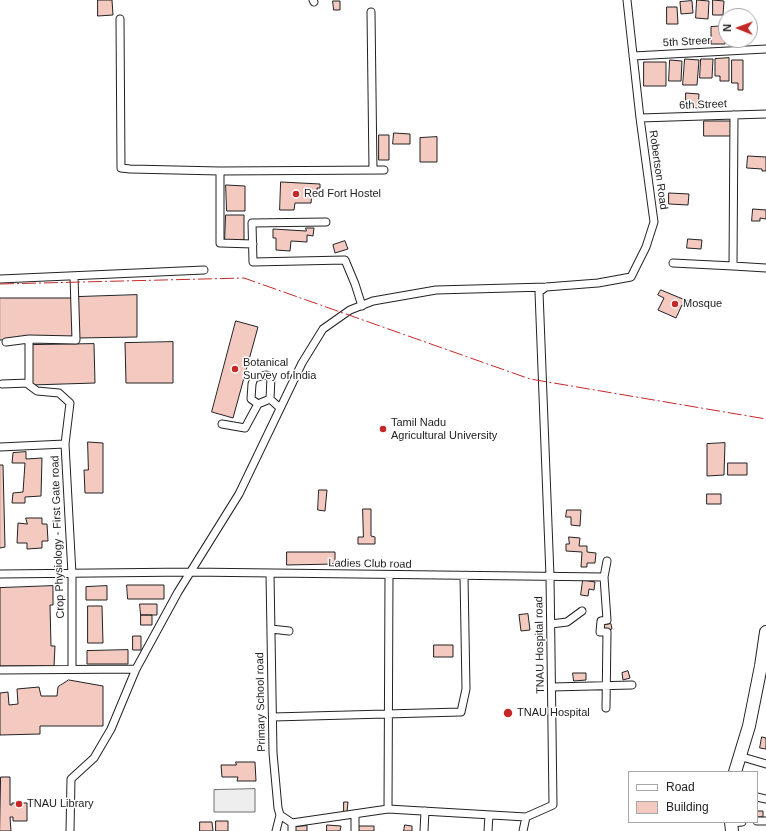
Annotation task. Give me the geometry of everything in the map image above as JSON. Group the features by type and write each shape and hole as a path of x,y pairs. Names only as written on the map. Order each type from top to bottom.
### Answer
{"main road":[{"path":"735,771 749,726 766,632"}],"street":[{"name":"Robertson Road","path":"546,287 598,283 631,277 646,247 654,222 640,118 627,0"},
{"path":"371,12 373,170"},
{"path":"120,19 121,168 220,171 384,170"},
{"name":"5th Streer","path":"633,56 766,49"},
{"name":"6th Street","path":"640,118 766,114"},
{"path":"733,266 734,115"},
{"path":"220,171 220,243 253,244"},
{"path":"326,222 252,223 253,262 345,260 353,278 362,306"},
{"path":"673,263 766,268"},
{"path":"0,279 204,270"},
{"path":"6,342 29,339 76,340 74,276"},
{"path":"70,831 71,780 94,758 111,729 136,669 190,572 239,494 302,363 323,329 350,310 373,301 436,290 546,287"},
{"name":"TNAU Hospital road","path":"292,827 388,809 526,817 553,806 550,576 539,292 546,287"},
{"path":"29,339 30,385 36,390 59,393 70,403 65,444"},
{"path":"258,404 251,399 252,384 254,378 266,375 271,377 270,398 280,408"},
{"path":"2,384 30,383"},
{"path":"222,424 245,428 258,404 270,398"},
{"name":"Crop Physiology - First Gate road","path":"0,447 65,444 72,574 72,669"},
{"path":"606,708 607,632 600,632 601,621 607,620 604,577 607,562"},
{"name":"Ladies Club road","path":"0,574 190,572 604,577"},
{"name":"Primary School road","path":"270,574 273,753 278,808 280,815"},
{"path":"388,809 389,575"},
{"path":"273,717 461,712 466,689 464,576"},
{"path":"551,624 567,622 582,611"},
{"path":"271,629 289,631"},
{"path":"0,670 136,669"},
{"path":"552,687 632,685"},
{"path":"739,756 766,764"},
{"path":"424,831 425,811"},
{"path":"355,814 355,831"},
{"path":"280,815 292,827"},
{"path":"276,831 280,815"},
{"path":"488,815 488,831"},
{"path":"523,831 526,817"}],"shaded area":[{"path":"255,789 255,812 214,812 214,790"}],"building":[{"path":"98,0 112,0 113,15 98,16"},
{"path":"697,0 709,1 708,19 696,18"},
{"path":"713,0 724,1 724,8 718,8 718,15 713,15"},
{"path":"333,1 340,1 340,10 334,10"},
{"path":"692,1 693,13 681,14 680,2"},
{"path":"667,7 677,7 678,24 667,24"},
{"path":"718,26 718,44 711,44 711,27"},
{"path":"729,58 729,81 720,81 720,76 715,76 715,59"},
{"path":"685,59 699,60 697,85 683,85"},
{"path":"701,59 713,59 712,78 700,78"},
{"path":"670,60 682,61 681,81 669,81"},
{"path":"732,60 743,60 743,90 738,90 738,83 732,83"},
{"path":"644,62 666,62 666,86 644,86"},
{"path":"686,93 699,94 698,108 686,107"},
{"path":"704,121 731,121 731,136 704,136"},
{"path":"394,133 410,134 410,144 393,144"},
{"path":"379,135 389,135 389,160 379,160"},
{"path":"437,137 437,162 420,162 420,138"},
{"path":"748,156 766,157 766,171 762,171 762,169 747,168"},
{"path":"281,182 320,184 320,188 317,188 317,193 312,193 311,203 295,203 294,210 280,210"},
{"path":"226,185 245,186 245,211 227,211"},
{"path":"669,193 689,194 688,205 669,204"},
{"path":"753,209 766,210 766,219 760,218 760,221 752,221"},
{"path":"226,215 244,215 244,240 225,241"},
{"path":"306,228 314,228 313,236 307,235 307,242 291,241 290,251 276,250 276,238 273,238 273,229 306,231"},
{"path":"688,239 702,240 701,249 687,248"},
{"path":"345,241 348,249 335,253 333,245"},
{"name":"Mosque","path":"661,290 690,302 688,308 682,305 676,318 658,310 664,298 658,295"},
{"path":"137,295 137,337 77,338 77,297"},
{"path":"0,298 72,298 73,338 0,340"},
{"name":"Botanical Survey of India","path":"236,321 258,327 233,418 212,412"},
{"path":"173,342 173,383 126,383 125,343"},
{"path":"94,344 95,383 31,385 31,345"},
{"path":"88,442 103,443 103,493 85,493 84,470 88,470"},
{"path":"725,443 724,475 707,476 707,444"},
{"path":"26,452 26,459 42,458 41,496 25,497 25,503 12,503 13,493 23,492 25,463 12,463 13,453"},
{"path":"728,463 747,463 747,475 728,475"},
{"path":"0,465 3,465 5,547 0,548"},
{"path":"319,490 327,490 325,511 318,510"},
{"path":"707,494 721,494 721,504 707,504"},
{"path":"363,509 371,509 371,536 375,537 375,544 358,544 358,537 363,537"},
{"path":"567,510 581,510 580,526 571,525 571,517 566,517"},
{"path":"26,518 42,518 42,524 47,524 48,541 42,541 42,548 27,549 27,543 17,543 18,523 27,524"},
{"path":"569,537 580,538 579,546 587,546 587,552 596,553 595,563 587,563 587,567 581,567 582,552 566,551 566,544 569,544"},
{"path":"287,552 335,552 335,564 287,565"},
{"path":"583,580 595,582 594,590 589,589 588,596 581,595"},
{"path":"127,585 164,585 164,599 128,599"},
{"path":"53,586 53,605 50,605 51,646 55,646 54,666 0,666 0,588"},
{"path":"107,586 107,600 86,600 86,587"},
{"path":"140,604 157,604 157,615 141,615"},
{"path":"88,606 102,606 103,643 88,643"},
{"path":"528,614 530,630 521,631 519,615"},
{"path":"141,615 152,615 152,625 141,625"},
{"path":"611,624 612,629 604,631 603,625"},
{"path":"133,636 141,636 141,650 133,650"},
{"path":"434,645 453,645 453,657 434,657"},
{"path":"128,650 128,664 87,664 87,651"},
{"path":"628,671 630,678 623,680 622,673"},
{"path":"573,673 586,673 586,680 574,681"},
{"path":"69,680 103,686 103,726 40,726 40,734 0,735 0,693 8,692 9,705 18,704 17,689 39,687 41,696 57,696 58,687"},
{"path":"762,737 766,738 766,749 760,748"},
{"path":"236,762 255,762 256,781 237,781 238,777 222,777 221,765 236,765"},
{"name":"TNAU Library","path":"1,777 10,777 10,805 12,805 12,803 27,803 27,821 13,821 13,817 10,817 11,831 0,831"},
{"path":"344,802 348,802 347,812 344,812"},
{"path":"758,811 763,811 763,817 758,817"},
{"path":"216,821 228,821 228,831 216,831"},
{"path":"200,822 212,822 213,831 200,831"},
{"path":"327,825 341,826 340,831 327,831"},
{"path":"405,825 412,826 412,831 404,831"},
{"path":"307,826 307,831 295,831 295,827"},
{"path":"359,826 374,826 374,831 359,831"}],"power":[{"path":"0,284 244,278 530,379 766,419"}],"place":[{"name":"Red Fort Hostel","path":"296,194"},
{"name":"Mosque","path":"675,304"},
{"name":"Botanical Survey of India","path":"235,369"},
{"name":"Tamil Nadu Agricultural University","path":"383,429"},
{"name":"TNAU Hospital","path":"508,713"},
{"name":"TNAU Library","path":"19,804"}]}
